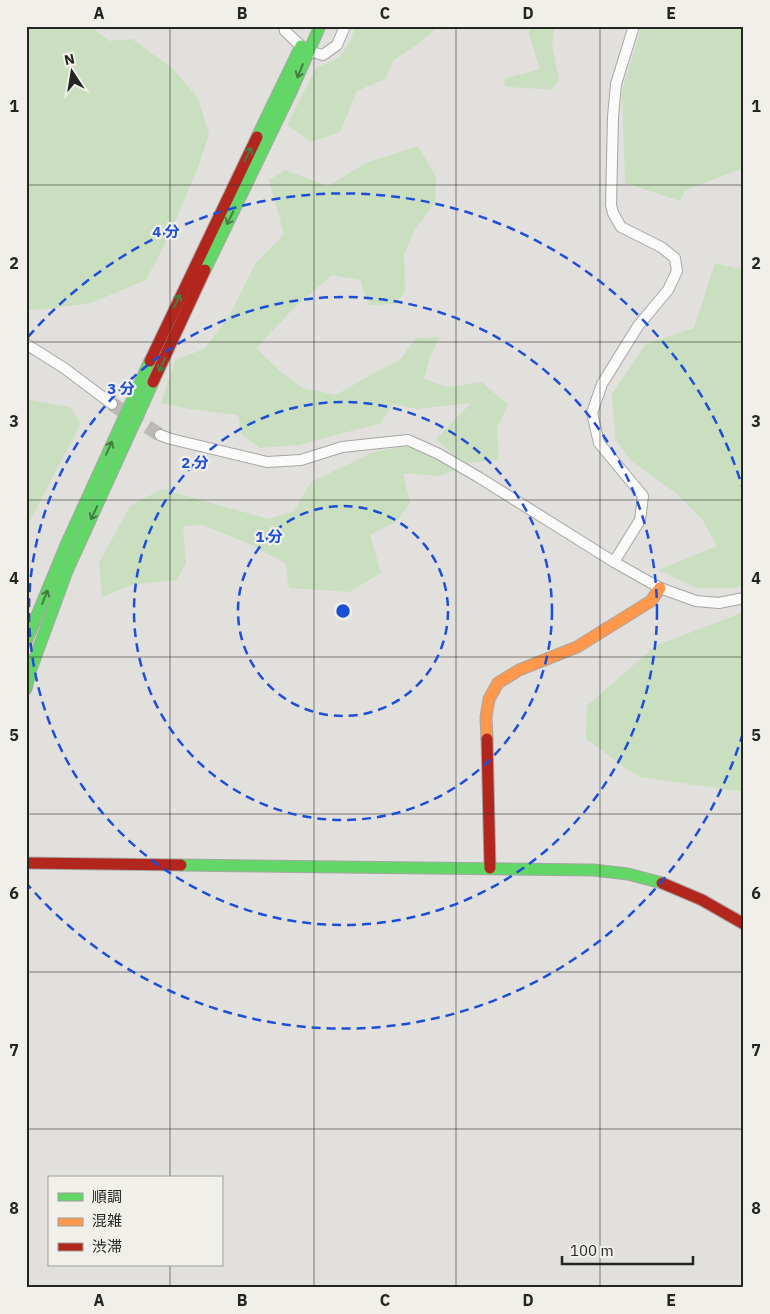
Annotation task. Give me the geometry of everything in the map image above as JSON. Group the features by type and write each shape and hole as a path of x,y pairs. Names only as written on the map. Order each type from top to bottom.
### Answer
{"street":[{"path":"284,26 285,31 305,48 323,55 337,45 345,26"},
{"path":"26,689 42,635 67,571 197,287 291,92 310,26"},
{"path":"26,642 114,436 180,294 305,48 320,26"},
{"path":"614,562 640,520 643,496 599,443 592,413 602,384 638,326 668,290 677,271 674,258 661,246 621,227 613,214 613,117 616,84 634,26"},
{"path":"26,344 64,368 112,404"},
{"path":"160,435 267,462 301,460 342,447 408,440 439,454 480,478 614,562 660,588 696,601 720,603 744,598"},
{"path":"490,868 486,717 488,699 498,683 519,670 577,647 651,601 660,588"},
{"path":"26,863 593,870 627,874 662,883 707,902 744,924"}],"green space":[{"path":"26,26 91,26 109,41 132,39 173,69 198,98 209,134 197,170 167,240 146,280 91,303 40,310 26,309"},
{"path":"355,26 439,26 419,43 394,60 385,79 357,91 340,132 311,142 287,125 316,68 339,58 351,40"},
{"path":"529,26 555,26 552,45 559,80 551,90 503,85 507,78 540,69 529,35"},
{"path":"642,26 744,26 744,168 685,190 680,201 625,183 622,90"},
{"path":"418,146 436,177 435,203 417,226 404,254 405,291 396,304 369,305 360,280 332,275 295,307 256,348 279,370 303,388 336,395 400,360 416,338 440,337 430,357 424,379 448,387 482,382 508,405 497,427 499,459 463,464 436,439 471,403 416,409 393,404 381,423 299,445 260,448 242,435 238,415 161,403 175,360 204,349 229,316 255,264 284,234 269,180 285,170 328,186 366,163"},
{"path":"715,263 744,270 744,585 734,588 696,588 659,570 717,546 702,519 676,493 631,461 615,438 612,394 646,344 694,328"},
{"path":"26,399 70,407 81,423 26,528"},
{"path":"415,444 460,469 438,476 403,473 410,503 397,521 370,535 381,573 349,592 289,588 285,563 245,542 202,525 183,526 186,563 177,580 132,585 102,597 99,563 130,506 162,489 268,519 294,511 311,482 374,452"},
{"path":"744,612 744,792 639,777 586,739 587,706 655,646"}],"tunnel":[{"path":"112,404 160,435"}],"traffic: fast":[{"path":"205,270 291,92 320,26"},
{"path":"257,137 301,46"},
{"path":"26,642 66,545 150,361"},
{"path":"26,689 31,669 67,571 153,382"},
{"path":"181,865 593,870 628,874 662,883"}],"traffic: slow":[{"path":"487,739 486,717 489,699 498,683 519,670 577,647 651,601 660,588"}],"traffic: jam":[{"path":"150,361 257,137"},
{"path":"153,382 205,270"},
{"path":"487,739 490,868"},
{"path":"26,863 181,865"},
{"path":"662,883 702,900 744,924"}]}
